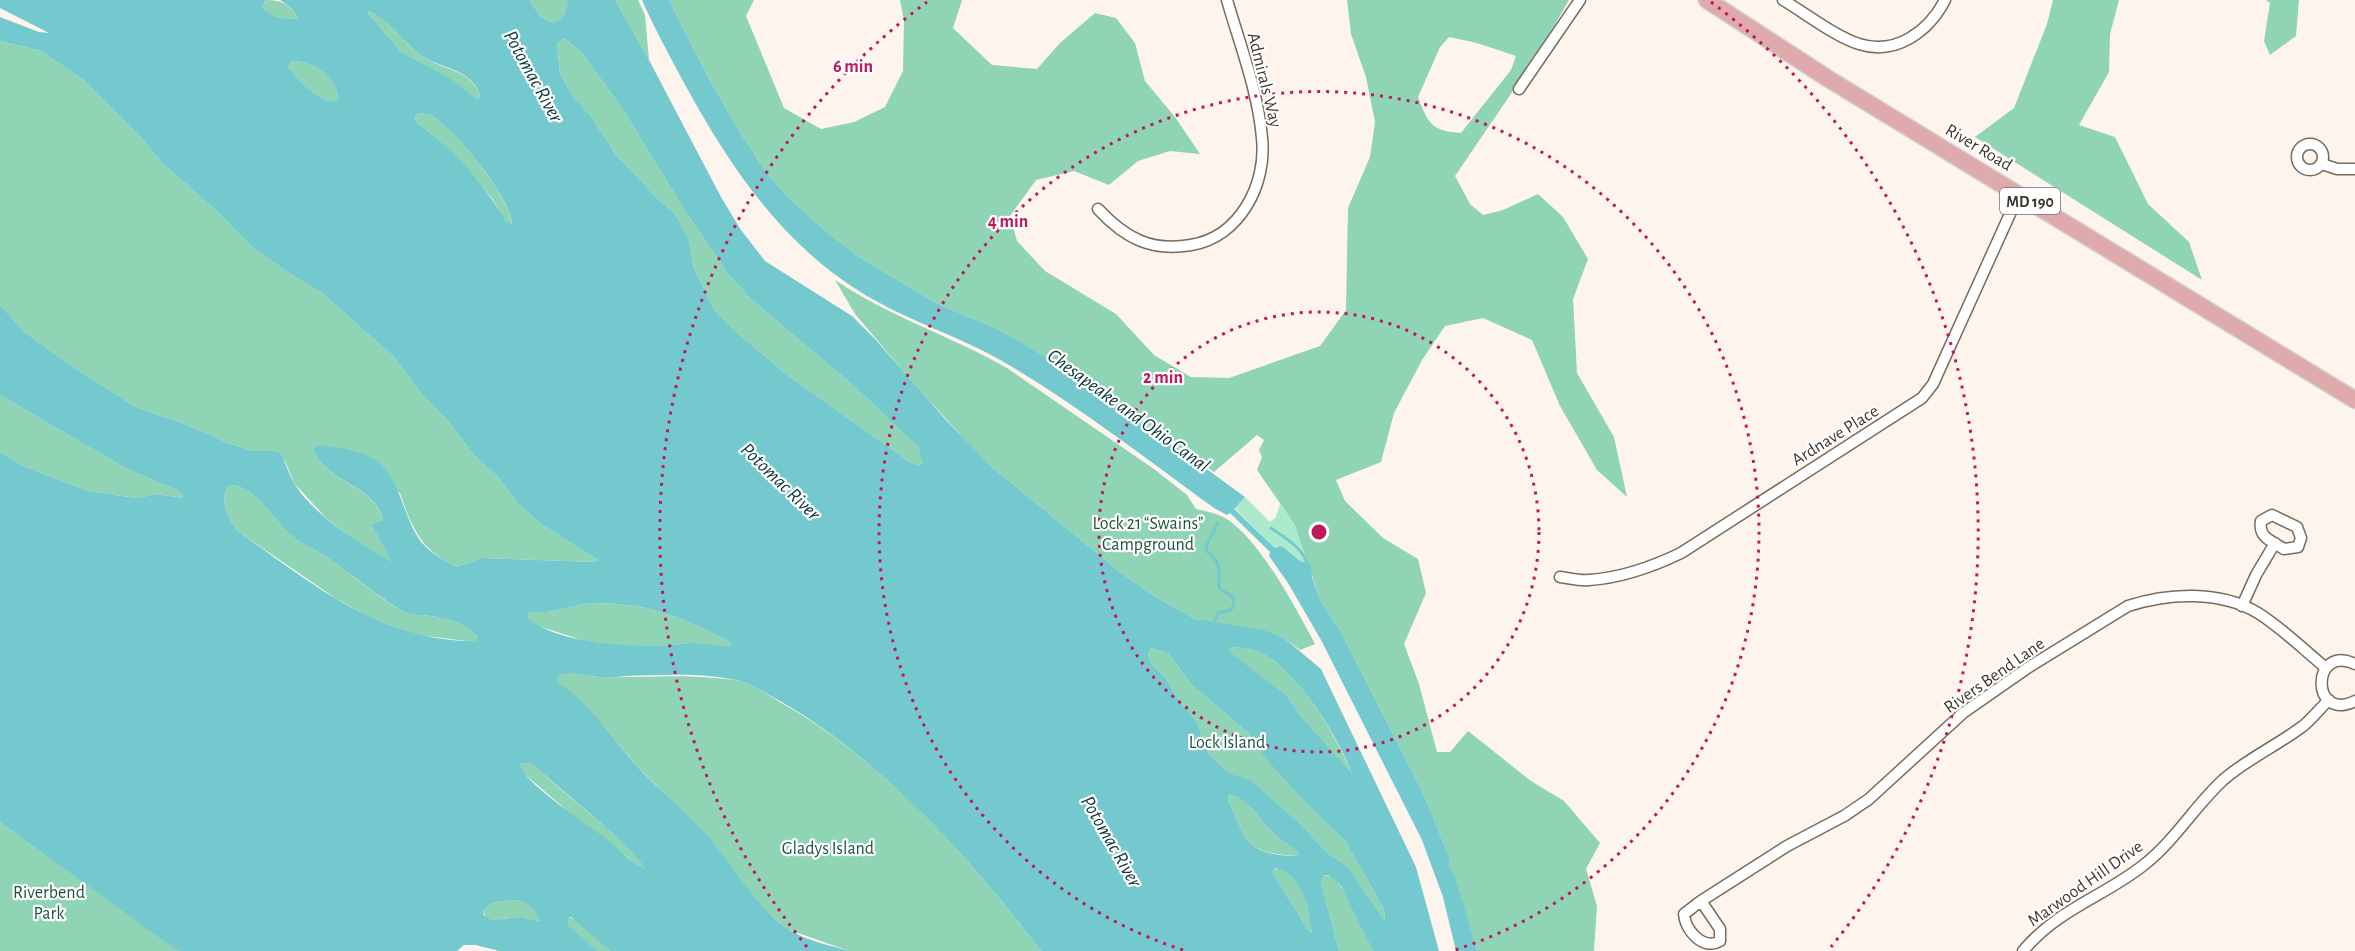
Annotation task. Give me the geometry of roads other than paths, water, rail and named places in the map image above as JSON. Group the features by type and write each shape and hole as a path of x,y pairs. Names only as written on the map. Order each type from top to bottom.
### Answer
{"main road":[{"name":"River Road","path":"1707,0 1827,78 2355,400"}],"street":[{"name":"Admirals Way","path":"1098,209 1125,234 1160,248 1176,248 1201,244 1215,237 1234,223 1249,205 1261,166 1262,138 1254,97 1227,0"},
{"path":"1518,89 1581,0"},
{"path":"1784,0 1851,41 1861,45 1878,46 1900,44 1917,35 1931,23 1945,0"},
{"path":"2322,164 2337,169 2355,169"},
{"name":"Ardnave Place","path":"1560,577 1587,581 1623,575 1660,563 1708,536 1922,398 1933,384 2019,194"},
{"path":"2242,606 2256,575 2276,543"},
{"name":"Rivers Bend Lane","path":"1701,901 1787,846 1861,805 1964,713 2029,668 2128,606 2170,596 2188,596 2242,606 2258,613 2326,668"},
{"path":"2355,663 2339,661 2326,668 2321,684 2328,700 2339,705 2355,701"},
{"name":"Marwood Hill Drive","path":"2023,951 2056,919 2145,864 2161,849 2199,804 2226,778 2305,724 2328,700"}],"water":[{"name":"Potomac River","path":"0,0 265,0 263,9 276,17 296,19 297,16 291,8 280,0 529,0 541,17 553,23 561,20 568,0 615,0 721,197 741,230 765,261 852,316 946,420 993,468 1120,572 1154,596 1195,619 1263,630 1284,638 1321,669 1416,867 1439,951 1373,951 1341,886 1328,875 1324,875 1321,882 1339,951 1041,951 985,882 922,813 853,751 817,724 780,701 744,682 700,675 606,677 569,673 559,675 557,682 589,709 635,764 706,834 747,888 774,918 800,935 849,951 610,951 571,917 568,918 568,925 597,951 499,951 476,945 464,945 457,951 179,951 175,949 0,822 0,452 23,466 89,491 136,498 158,494 182,498 183,495 177,490 127,469 0,395 0,305 26,333 67,363 136,407 190,426 228,443 254,451 280,453 294,483 313,507 352,537 392,562 371,524 383,520 378,508 371,499 338,477 319,460 313,449 317,445 355,451 375,460 391,478 416,534 423,544 443,560 457,567 481,558 596,562 598,560 543,525 519,505 498,477 474,455 450,423 422,394 394,357 322,293 251,246 219,213 162,163 142,138 85,81 41,51 0,41 0,17 39,32 49,33 0,8","holes":["369,11 383,20 422,56 457,71 472,81 480,97 477,99 449,78 401,52 368,13","563,39 581,52 622,108 687,214 729,275 752,300 854,386 918,447 923,463 919,465 911,463 786,374 714,310 694,268 688,237 675,214 616,155 590,115 573,97 560,73 557,44","292,61 300,61 316,67 324,72 335,85 338,101 331,101 317,95 288,67","419,113 432,116 468,150 503,199 510,213 512,225 506,221 487,192 466,167 416,122 415,116","235,485 245,489 261,502 288,533 328,558 402,611 461,624 478,637 476,641 442,639 409,632 379,621 321,590 239,532 226,510 226,491 229,486","590,603 629,605 677,617 731,644 730,647 699,643 664,646 611,644 555,633 539,626 528,618 528,614","1231,647 1259,652 1276,662 1289,675 1327,725 1352,774 1300,715 1287,696 1231,653 1229,650","1151,648 1168,653 1192,685 1247,732 1268,761 1304,801 1345,841 1384,910 1385,921 1348,867 1329,854 1296,820 1250,780 1229,773 1208,753 1197,722 1181,703 1164,676 1150,662 1148,654","530,763 538,769 629,849 645,869 533,782 520,764","1229,795 1248,805 1275,835 1298,852 1297,856 1267,852 1250,843 1228,800","1276,868 1285,871 1298,884 1309,914 1312,932 1309,931 1274,876 1273,871","517,900 525,903 534,910 539,921 521,917 490,920 484,915 483,911 486,907 503,901"]},
{"name":"Chesapeake and Ohio Canal","path":"642,0 669,0 707,75 766,172 787,196 821,227 856,255 938,304 996,328 1116,403 1245,497 1234,509 1275,548 1282,546 1300,561 1311,565 1312,577 1321,602 1340,630 1424,795 1450,859 1449,868 1454,874 1477,951 1456,951 1443,897 1422,840 1321,640 1288,583 1269,556 1270,552 1230,513 1227,515 1214,508 1036,381 972,345 877,302 830,271 780,224 737,170 683,81"}],"waterway":[{"path":"1214,623 1218,613 1231,610 1234,604 1234,598 1219,588 1217,562 1206,550 1218,523"},
{"path":"1271,528 1299,549 1307,567"}],"park label":[{"name":"Lock 21 “Swains” Campground","path":"1148,533"},
{"name":"Lock Island","path":"1227,742"},
{"name":"Gladys Island","path":"828,848"},
{"name":"Riverbend Park","path":"49,902"}]}
